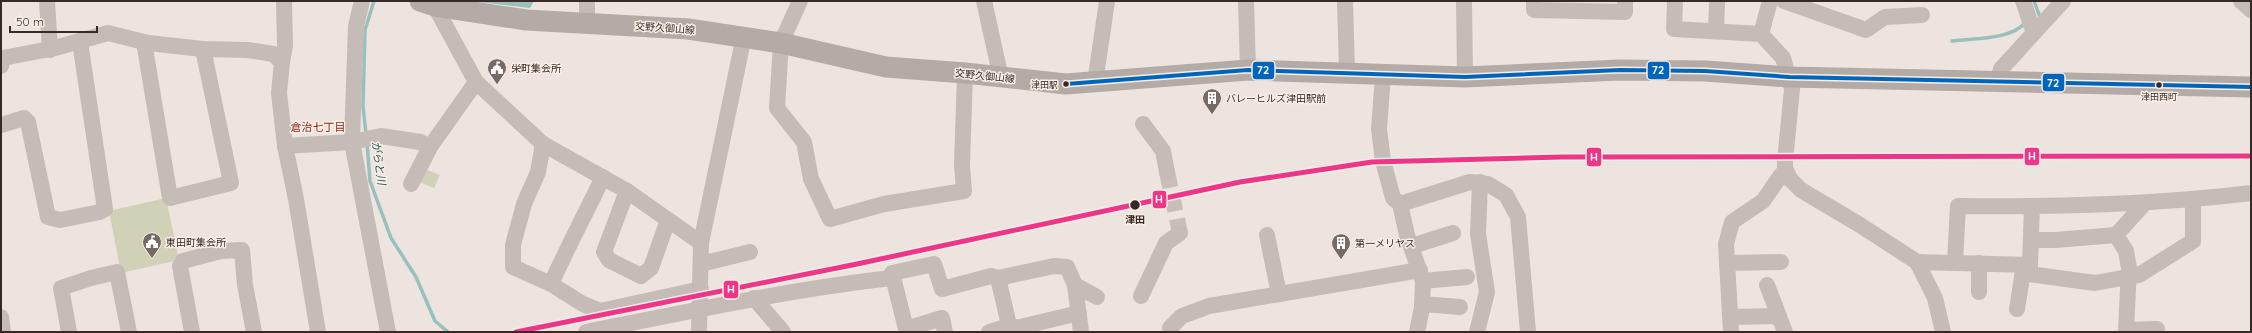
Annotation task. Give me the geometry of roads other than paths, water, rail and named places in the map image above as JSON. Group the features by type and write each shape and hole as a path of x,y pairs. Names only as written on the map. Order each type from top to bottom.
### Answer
{"main road":[{"name":"交野久御山線","path":"429,3 526,20 587,22 688,29 744,36 886,67 965,73 1066,84 1095,83 1248,70 1465,77 1620,70 1705,71 1789,76 2251,87"}],"street":[{"path":"47,1 50,50"},
{"path":"284,1 285,46 279,93 285,146 296,199 318,332"},
{"path":"362,1 356,26 352,142 388,332"},
{"path":"587,1 587,22"},
{"path":"800,1 781,43 777,108 804,142 811,179 830,219 884,204 964,191 962,158 965,73"},
{"path":"984,1 1001,78"},
{"path":"1095,83 1107,1"},
{"path":"1246,1 1248,70"},
{"path":"1345,1 1347,72"},
{"path":"1464,1 1465,77"},
{"path":"1534,1 1534,10 1625,12 1625,1"},
{"path":"1675,1 1674,29 1761,34 1782,58 1792,89 1785,161 1785,168 1790,179 1801,190 1917,262 1935,298 1943,332"},
{"path":"1716,32 1718,1"},
{"path":"1761,34 1770,1"},
{"path":"2023,1 2034,33"},
{"path":"1999,80 2001,68 2063,1"},
{"path":"2241,1 2251,10"},
{"path":"1790,2 1866,30 1885,17 1922,15"},
{"path":"429,3 476,82 543,144 627,191 701,243"},
{"path":"2,56 50,50 108,33 144,42 204,49 248,50 267,53 273,54 282,62"},
{"path":"698,332 701,289 701,243 744,36"},
{"path":"1,125 24,118 28,122 48,217 60,220 100,212 105,209 80,42"},
{"path":"144,42 170,198 231,182 204,49"},
{"path":"1383,75 1379,129 1381,148 1393,198 1400,204 1407,235 1421,275 1422,304 1417,332"},
{"path":"411,184 430,147 476,82"},
{"path":"1143,124 1163,152 1167,172"},
{"path":"285,146 352,142 381,136 420,142 430,147"},
{"path":"543,144 538,172 524,204 513,245 513,268 551,284 584,304 600,311 701,289"},
{"path":"1779,316 1731,324 1726,244 1732,222 1763,201 1780,175 1790,179"},
{"path":"551,284 569,243 584,220 603,177"},
{"path":"1400,204 1470,182 1480,182 1497,189 1506,195 1518,217 1528,332"},
{"path":"1477,332 1487,292 1478,234 1480,182"},
{"path":"627,191 604,252 609,260 641,276 651,268 668,220"},
{"path":"1955,262 1958,206 2144,203 2193,200 2251,193"},
{"path":"2027,265 2029,274 2095,283 2139,275 2193,241 2193,200"},
{"path":"2032,240 2055,240 2116,235 2144,203"},
{"path":"2017,309 2032,240 2032,206"},
{"path":"1141,296 1166,243 1180,233"},
{"path":"1412,246 1453,233"},
{"path":"1267,235 1279,294"},
{"path":"2116,235 2126,251 2129,268 2126,330 2157,328"},
{"path":"192,332 180,266 183,261 221,251 242,250 254,332"},
{"path":"701,264 750,252"},
{"path":"1727,263 1781,262"},
{"path":"1917,262 2027,265"},
{"path":"1979,263 1979,292"},
{"path":"945,332 942,318 906,329 892,272 934,264 942,289 991,276 998,278 1054,266 1067,267 1075,285 1081,332"},
{"path":"69,332 61,288 91,278 117,272 129,332"},
{"path":"1171,332 1170,328 1182,316 1209,306 1279,294 1421,275 1467,277"},
{"path":"586,332 754,298 836,284 894,278"},
{"path":"998,278 1009,325"},
{"path":"1075,285 1097,297"},
{"path":"1767,285 1785,332"},
{"path":"754,298 783,332"},
{"path":"1422,304 1460,307"},
{"path":"989,332 1009,325 1016,328 1078,313"},
{"path":"1,317 3,332"}],"water":[{"path":"471,1 534,1 530,8"}],"waterway":[{"name":"がらと川","path":"366,134 363,106 365,30 374,1"},
{"path":"2034,1 2040,17"},
{"path":"1952,41 1991,37 2010,33 2025,23"},
{"name":"がらと川","path":"367,143 370,181 391,238 416,277 435,321 448,332"}],"tunnel":[{"path":"1167,172 1180,233"}],"place":[{"name":"津田駅","path":"1066,84"},
{"name":"栄町集会所","path":"497,85"},
{"name":"津田西町","path":"2159,85"},
{"name":"バレーヒルズ津田駅前","path":"1212,115"},
{"name":"津田","path":"1135,205"},
{"name":"東田町集会所","path":"152,259"},
{"name":"第一メリヤス","path":"1341,260"}],"district":[{"name":"倉治七丁目","path":"318,127"}]}
